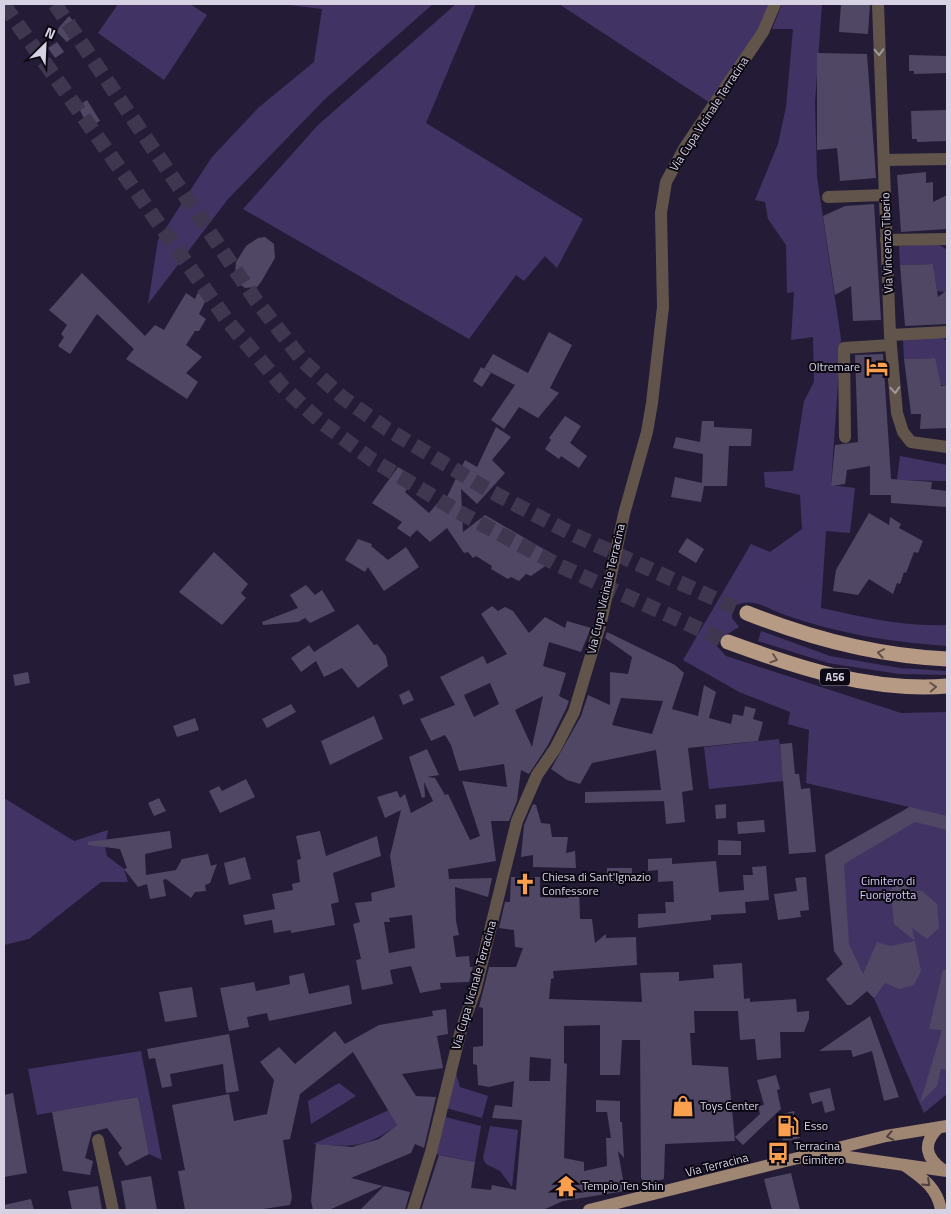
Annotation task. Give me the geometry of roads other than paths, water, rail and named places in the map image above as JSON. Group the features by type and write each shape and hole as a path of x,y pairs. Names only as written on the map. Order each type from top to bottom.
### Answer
{"highway":[{"path":"747,613 795,632 854,648 905,657 947,660"},
{"name":"A56","path":"728,642 828,675 875,684 925,688 947,686"}],"main road":[{"name":"Via Terracina","path":"588,1210 822,1154 886,1136 943,1127"},
{"path":"943,1127 929,1141 927,1152 934,1164 946,1171"},
{"name":"Via Terracina","path":"822,1154 946,1171"},
{"path":"902,1164 928,1182 935,1191 941,1210"}],"street":[{"name":"Via Cupa Vicinale Terracina","path":"413,1210 431,1152 461,1030 475,991 517,821 537,775 555,749 574,712 601,622 624,514 638,470 652,403 663,307 661,214 666,182 686,147 763,32 775,4"},
{"name":"Via Vincenzo Tiberio","path":"878,4 886,240 897,413 903,432 911,442 947,447"},
{"path":"884,160 947,159"},
{"path":"828,197 885,195"},
{"path":"886,240 947,239"},
{"path":"845,437 844,348 947,332"},
{"path":"98,1140 112,1210"}],"tunnel":[{"path":"55,4 255,299 303,361 342,397 387,429 490,491 572,534 747,613"},
{"path":"4,5 229,323 283,387 321,422 371,459 459,512 560,566 728,642"}],"place":[{"name":"Oltremare","path":"877,367"},
{"name":"Chiesa di Sant'Ignazio Confessore","path":"525,884"},
{"name":"Toys Center","path":"683,1106"},
{"name":"Esso","path":"788,1126"},
{"name":"Terracina - Cimitero","path":"778,1153"},
{"name":"Tempio Ten Shin","path":"566,1186"}],"park label":[{"name":"Cimitero di Fuorigrotta","path":"888,888"}]}
